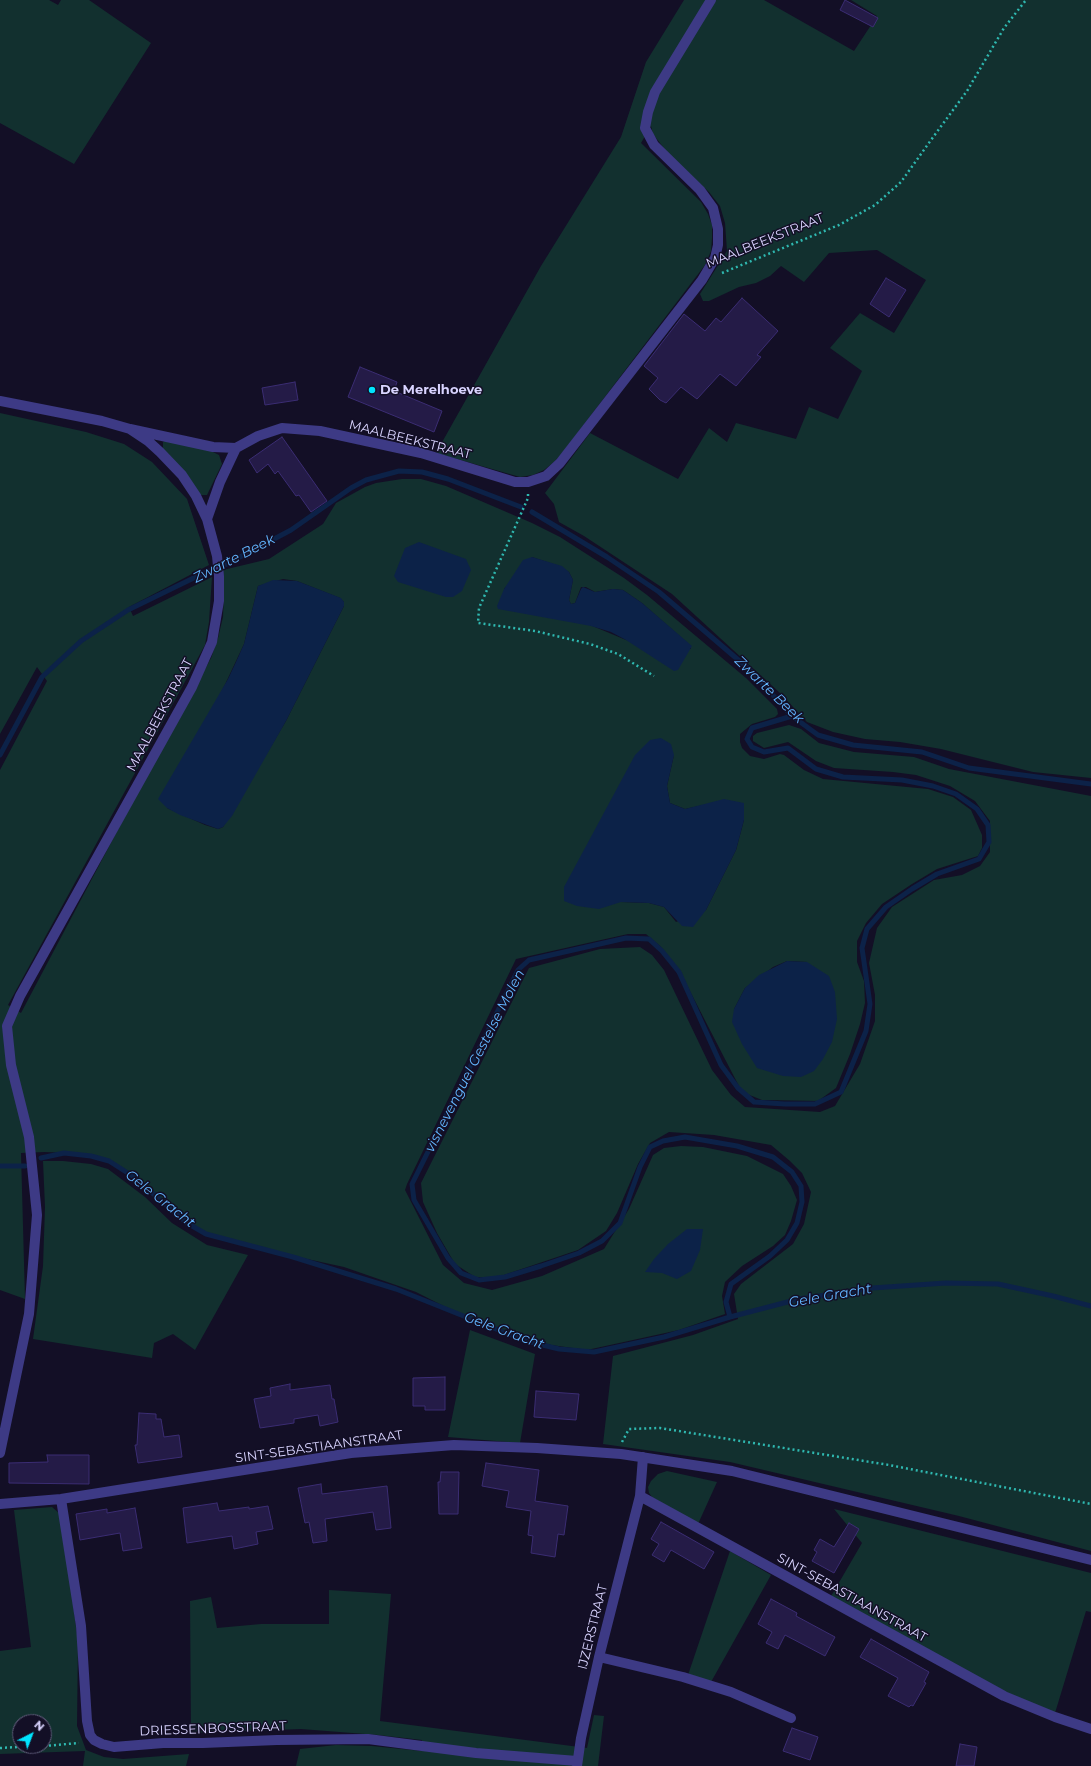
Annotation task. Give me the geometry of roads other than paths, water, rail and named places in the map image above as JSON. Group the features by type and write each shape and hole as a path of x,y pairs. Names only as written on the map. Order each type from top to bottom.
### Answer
{"street":[{"name":"MAALBEEKSTRAAT","path":"236,448 270,431 282,428 303,429 421,453 504,480 528,482 546,476 560,463 702,280 715,258 718,245 718,229 713,208 700,190 654,145 645,128 648,112 655,92 711,0"},
{"path":"0,401 102,421 130,429 213,447 236,448 220,482 207,519"},
{"name":"MAALBEEKSTRAAT","path":"0,1453 29,1314 38,1215 29,1137 11,1065 7,1026 20,996 192,687 212,642 219,600 217,556 207,519 196,496 182,475 148,441 130,429"},
{"name":"SINT-SEBASTIAANSTRAAT","path":"0,1504 61,1499 351,1453 404,1448 469,1446 537,1448 621,1454 732,1471 1091,1560"},
{"path":"640,1496 643,1457"},
{"name":"SINT-SEBASTIAANSTRAAT","path":"640,1496 1004,1696 1055,1717 1091,1729"},
{"name":"IJZERSTRAAT","path":"577,1763 599,1657 640,1496"},
{"name":"DRIESSENBOSSTRAAT","path":"61,1499 81,1626 87,1721 90,1735 94,1740 114,1747 164,1743 368,1739 476,1753 577,1763"},
{"path":"599,1657 683,1677 731,1692 791,1718"}],"water":[{"path":"419,542 466,559 471,570 462,591 453,597 446,597 398,582 394,576 405,548"},
{"path":"532,557 562,566 569,572 573,580 569,600 571,604 575,603 583,587 595,592 613,589 623,590 642,603 692,646 678,670 674,671 611,632 591,626 498,609 497,606 504,589 523,560"},
{"path":"273,580 297,581 341,598 344,602 344,606 286,721 232,816 223,827 218,829 180,815 167,808 158,799 228,679 236,662 244,644 258,586"},
{"path":"661,738 671,744 674,755 667,786 670,803 685,809 724,799 744,803 744,820 736,850 706,910 693,927 682,926 664,907 649,903 621,902 599,909 577,906 564,901 564,887 635,755 650,740"},
{"path":"787,961 807,962 829,976 835,992 837,1019 832,1042 823,1059 814,1071 801,1077 783,1076 757,1068 742,1044 732,1022 734,1009 745,988 759,975"},
{"path":"687,1229 703,1229 700,1250 691,1271 677,1279 662,1273 645,1272 654,1259 668,1244"}],"waterway":[{"name":"Zwarte Beek","path":"0,755 42,677 81,641 128,610 206,572 223,566 291,530 351,488 366,480 399,471 422,472 448,479 521,507"},
{"name":"Zwarte Beek","path":"532,512 607,557 659,592 750,670 792,716 818,735 853,745 922,752 969,768 1091,784"},
{"name":"visnevenguel Gestelse Molen","path":"730,1317 726,1302 731,1284 770,1256 787,1240 797,1223 802,1202 801,1186 792,1172 773,1157 737,1146 685,1137 663,1141 650,1147 640,1167 620,1223 602,1241 579,1253 541,1266 505,1277 479,1280 461,1273 448,1258 414,1200 412,1184 518,970 529,960 626,938 649,939 662,951 679,972 721,1065 738,1088 754,1102 815,1104 841,1092 866,1031 870,1004 862,948 867,929 886,907 912,889 937,874 979,859 989,842 988,825 977,809 956,794 933,786 902,780 843,777 816,769 788,748 764,752 752,747 747,739 752,728 792,716"},
{"name":"Gele Gracht","path":"41,1158 64,1153 91,1156 109,1161 134,1177 187,1223 206,1234 293,1257 396,1289 526,1341 559,1349 594,1352 664,1337 730,1317 799,1299 872,1288 946,1283 998,1284 1091,1306"},
{"name":"Gele Gracht","path":"0,1166 25,1166"}],"place":[{"name":"De Merelhoeve","path":"372,390"}]}
